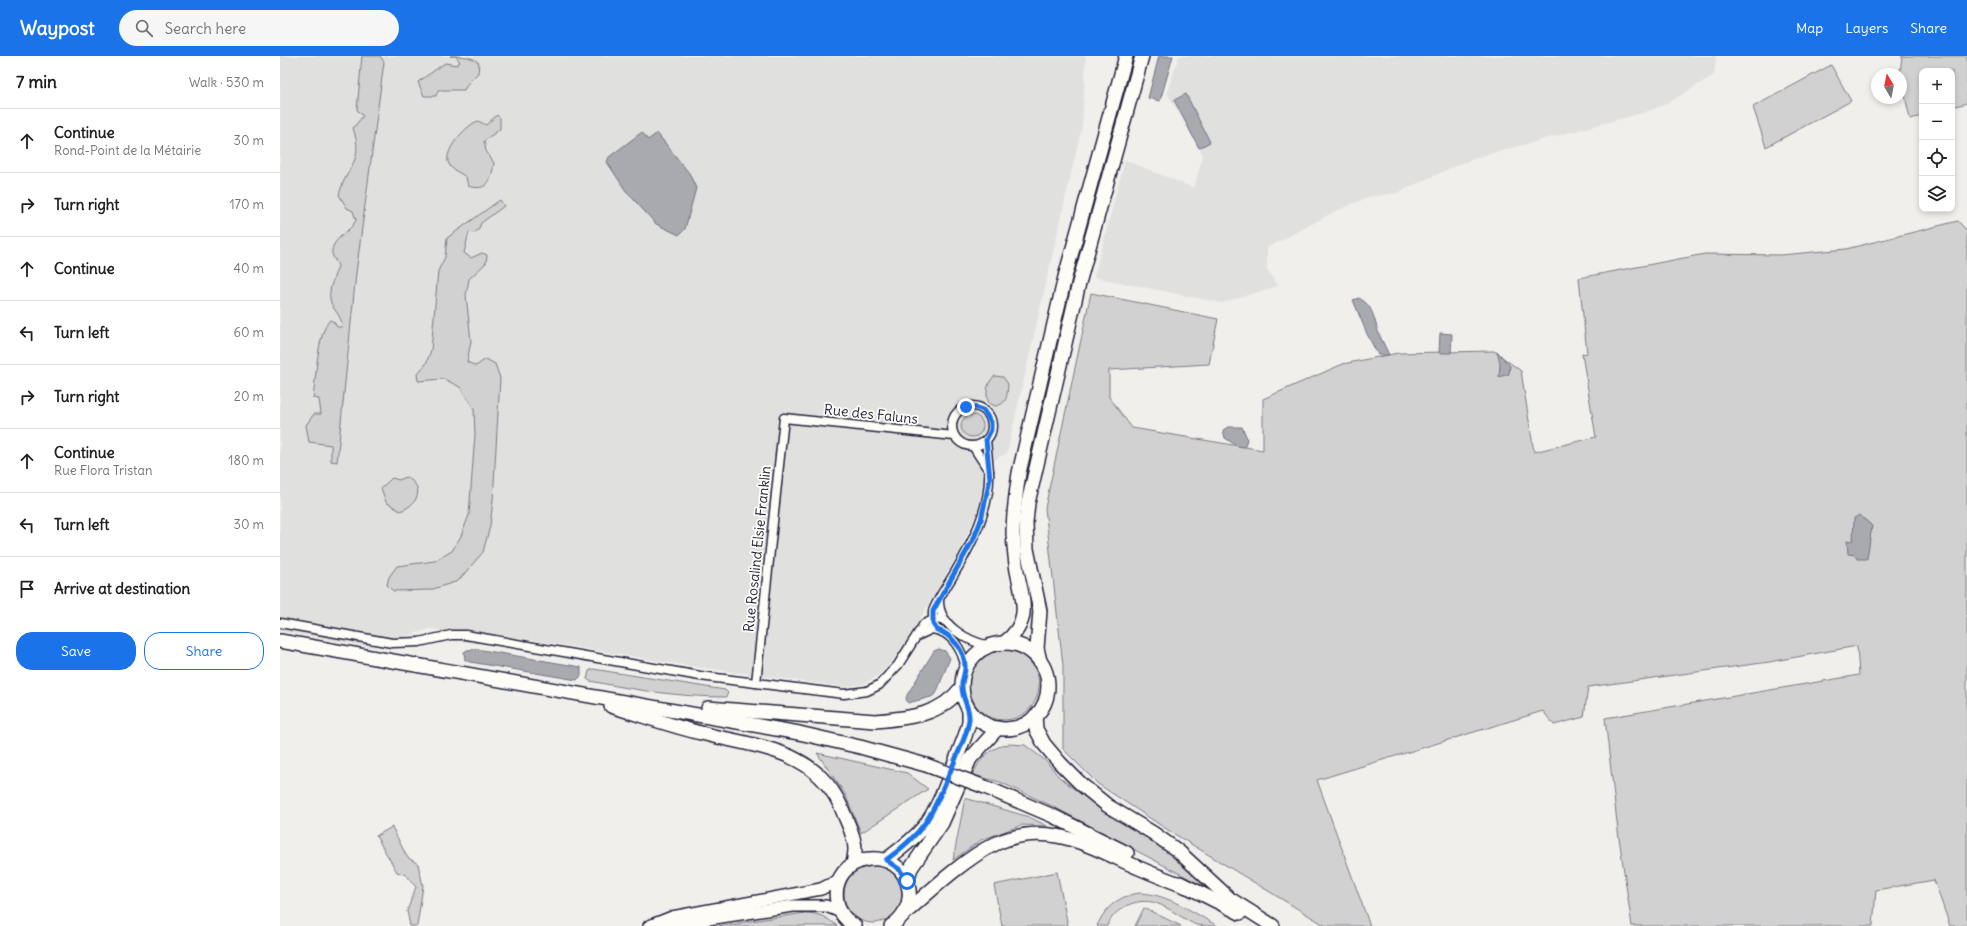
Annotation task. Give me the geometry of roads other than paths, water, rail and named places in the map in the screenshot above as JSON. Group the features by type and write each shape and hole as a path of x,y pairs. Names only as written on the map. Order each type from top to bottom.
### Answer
{"main road":[{"path":"1004,643 1016,632 1024,612 1013,534 1014,505 1019,474 1065,277 1126,56"},
{"path":"1040,661 1024,648 1004,643 989,646 975,655 966,668 962,687 964,701 969,710 981,722 998,728 1007,729 1020,726 1036,716 1044,703 1048,687 1037,648 1040,610 1029,563 1026,536 1028,503 1079,283 1142,56"},
{"path":"280,641 799,733 860,747 926,765 985,787 1110,843 1187,887 1264,926"},
{"path":"522,684 548,684 577,690 723,710 875,721 900,719 932,710 948,703 962,687"},
{"path":"522,684 550,694 609,705 684,729 779,751 798,759 814,770 834,792 856,847 853,864"},
{"path":"886,860 898,852 917,835 932,814 965,736 969,723 969,710"},
{"path":"1036,716 1036,729 1044,744 1082,785 1108,806 1153,833 1178,851 1230,899 1273,926"},
{"path":"897,922 909,899 907,881 911,868 942,823 970,759 998,728"},
{"path":"897,922 935,887 984,850 1007,839 1026,835 1046,834 1072,839 1090,845 1139,868 1187,887"},
{"path":"855,926 846,919 841,912 836,896 839,880 853,864 869,858 886,860 899,869 907,881"},
{"path":"649,926 672,916 821,889 839,880"},
{"path":"663,926 793,906 826,906 841,912"}],"street":[{"path":"937,630 932,620 933,611 964,557 977,530 989,485 986,440 991,430 990,418 983,410 974,407 966,407 955,415 952,423 954,436 963,444 973,446 986,440"},
{"name":"Rue des Faluns","path":"784,418 954,436"},
{"name":"Rue Rosalind Elsie Franklin","path":"756,683 784,418"},
{"path":"973,446 989,471"},
{"path":"939,600 939,610 946,621 969,640 989,646"},
{"path":"280,623 405,644 451,635 466,636 700,676 844,694 867,691 879,685 890,675 924,624 932,620 946,621"},
{"path":"915,638 926,631 937,630 945,633 952,639 963,656 966,668"}]}
